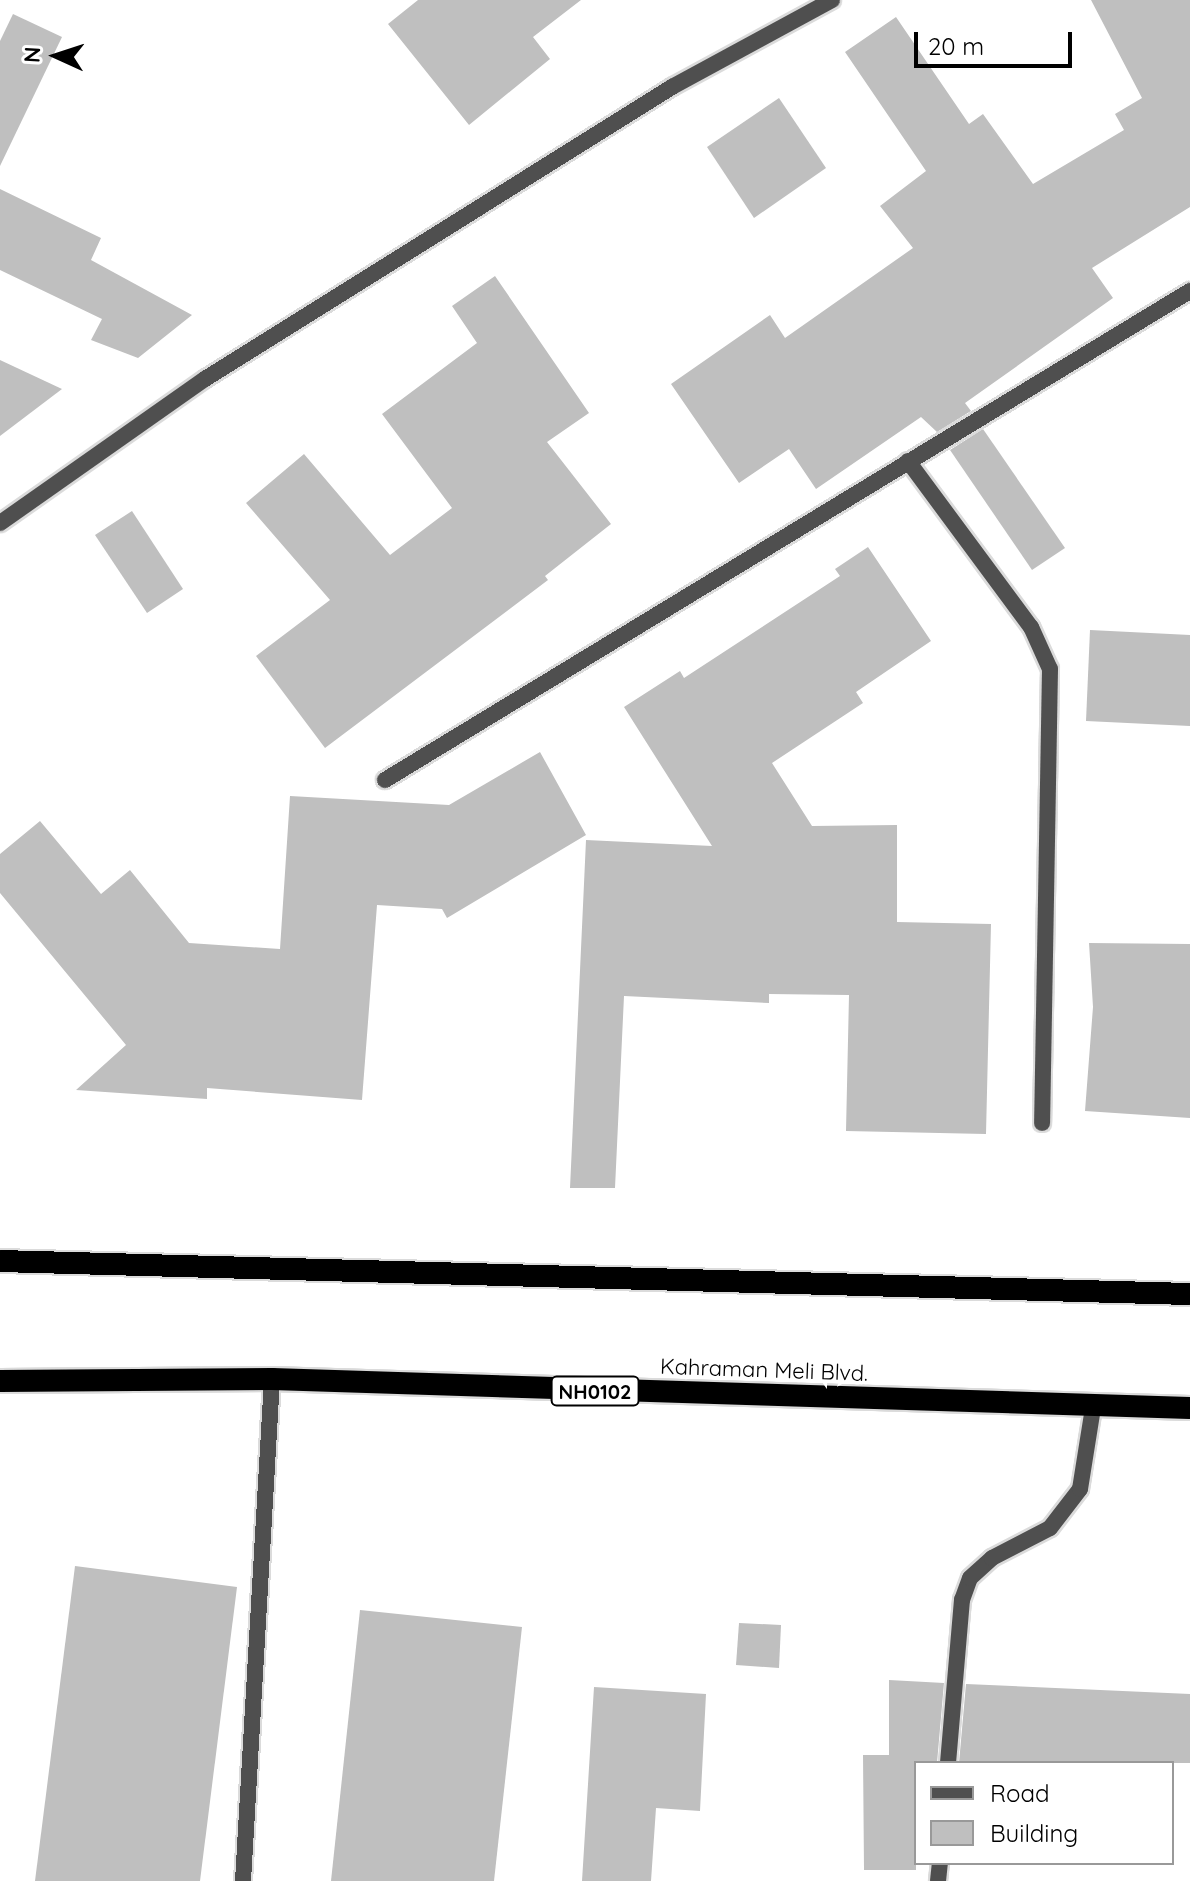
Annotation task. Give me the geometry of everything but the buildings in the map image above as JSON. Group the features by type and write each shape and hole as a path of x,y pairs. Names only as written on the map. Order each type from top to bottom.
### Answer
{"highway":[{"path":"0,1261 1190,1294"},
{"name":"Kahraman Meli Blvd.","path":"0,1381 272,1379 1093,1408 1190,1408"}],"street":[{"path":"0,523 205,379 672,87 832,0"},
{"path":"385,780 1190,291"},
{"path":"908,461 1031,627 1050,669 1042,1123"},
{"path":"243,1881 272,1379"},
{"path":"948,1761 962,1600 970,1578 992,1558 1050,1528 1080,1489 1093,1408"}]}
